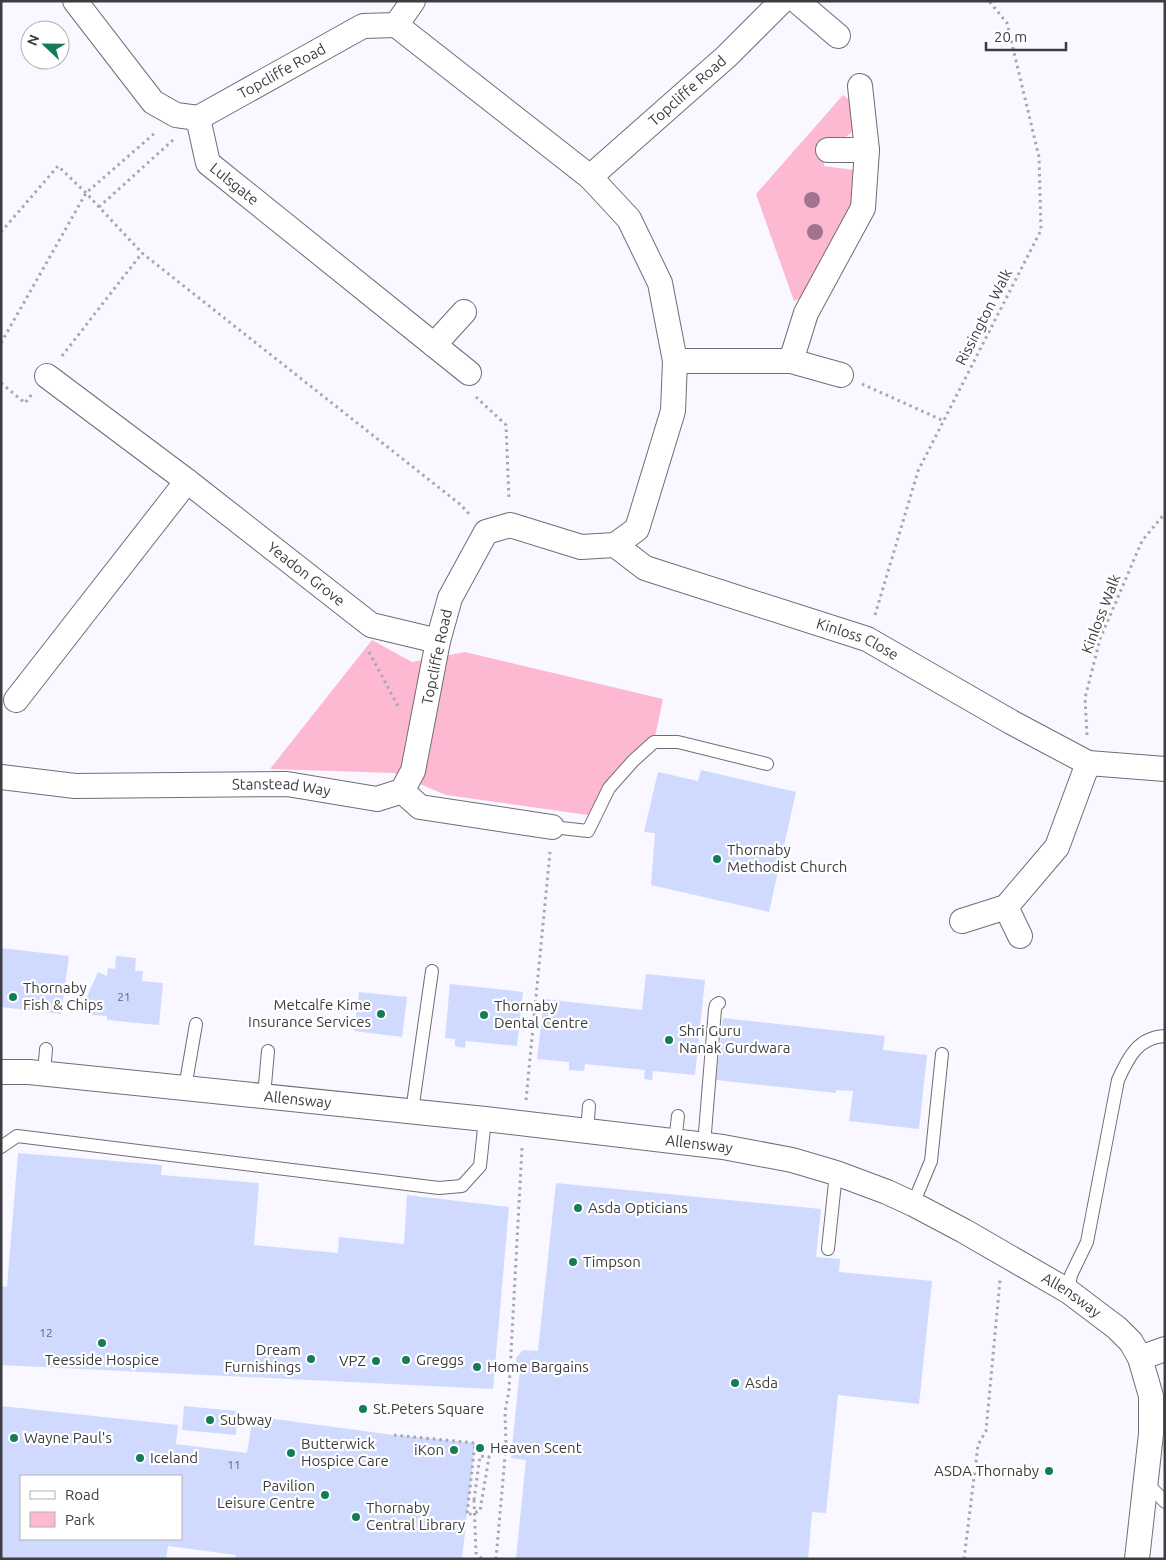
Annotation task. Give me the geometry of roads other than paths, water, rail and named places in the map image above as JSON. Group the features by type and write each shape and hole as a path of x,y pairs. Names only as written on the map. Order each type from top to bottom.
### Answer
{"street":[{"path":"75,1 153,102 187,117"},
{"path":"413,1 396,25 590,177 629,219 660,283 675,361 673,411 637,529 614,545"},
{"name":"Topcliffe Road","path":"590,177 727,56 782,1"},
{"path":"797,1 838,36"},
{"name":"Topcliffe Road","path":"187,117 363,26 396,25"},
{"path":"791,361 806,313 863,208 866,150 860,86"},
{"name":"Lulsgate","path":"187,117 208,163 469,373"},
{"path":"828,150 866,150"},
{"path":"434,345 464,312"},
{"path":"675,361 791,361 841,375"},
{"name":"Yeadon Grove","path":"47,376 187,481 371,625 438,642"},
{"path":"16,700 187,481"},
{"name":"Topcliffe Road","path":"402,791 413,771 438,642 450,598 486,532 510,525 582,547 614,545"},
{"name":"Kinloss Close","path":"614,545 645,568 867,639 1011,722 1088,763 1165,769"},
{"path":"962,921 1006,907 1057,847 1088,763"},
{"name":"Stanstead Way","path":"1,777 75,786 287,784 377,800 402,791"},
{"path":"402,791 420,807 552,826"},
{"path":"1006,907 1020,936"},
{"name":"Allensway","path":"1,1072 44,1073 412,1111 704,1145 792,1160 836,1173 913,1204 1068,1291 1117,1328 1131,1342 1140,1358 1151,1396 1151,1434 1137,1559"},
{"path":"1140,1358 1165,1349"}],"lane":[{"path":"552,826 588,831 609,788 633,761 654,742 678,742 767,764"},
{"path":"412,1111 432,971"},
{"path":"704,1145 715,1009 719,1002"},
{"path":"185,1088 196,1024"},
{"path":"1068,1291 1071,1275 1087,1242 1118,1080 1127,1058 1141,1043 1157,1036 1165,1036"},
{"path":"44,1073 46,1049"},
{"path":"264,1096 268,1051"},
{"path":"913,1204 931,1161 942,1054"},
{"path":"587,1131 589,1106"},
{"path":"675,1142 678,1116"},
{"path":"1,1147 17,1136 439,1188 462,1186 480,1166 485,1119"},
{"path":"828,1249 836,1173"},
{"path":"1146,1482 1165,1502"}],"place":[{"name":"Thornaby Methodist Church","path":"717,859"},
{"name":"Thornaby Fish & Chips","path":"13,997"},
{"name":"Metcalfe Kime Insurance Services","path":"381,1014"},
{"name":"Thornaby Dental Centre","path":"484,1015"},
{"name":"Shri Guru Nanak Gurdwara","path":"669,1040"},
{"name":"Asda Opticians","path":"578,1208"},
{"name":"Timpson","path":"573,1262"},
{"name":"Teesside Hospice","path":"102,1343"},
{"name":"Dream Furnishings","path":"311,1359"},
{"name":"Greggs","path":"406,1360"},
{"name":"VPZ","path":"376,1361"},
{"name":"Home Bargains","path":"477,1367"},
{"name":"Asda","path":"735,1383"},
{"name":"St.Peters Square","path":"363,1409"},
{"name":"Subway","path":"210,1420"},
{"name":"Wayne Paul's","path":"14,1438"},
{"name":"Heaven Scent","path":"480,1448"},
{"name":"iKon","path":"454,1450"},
{"name":"Butterwick Hospice Care","path":"291,1453"},
{"name":"Iceland","path":"140,1458"},
{"name":"ASDA Thornaby","path":"1049,1471"},
{"name":"Pavilion Leisure Centre","path":"325,1495"},
{"name":"Thornaby Central Library","path":"356,1517"}]}
